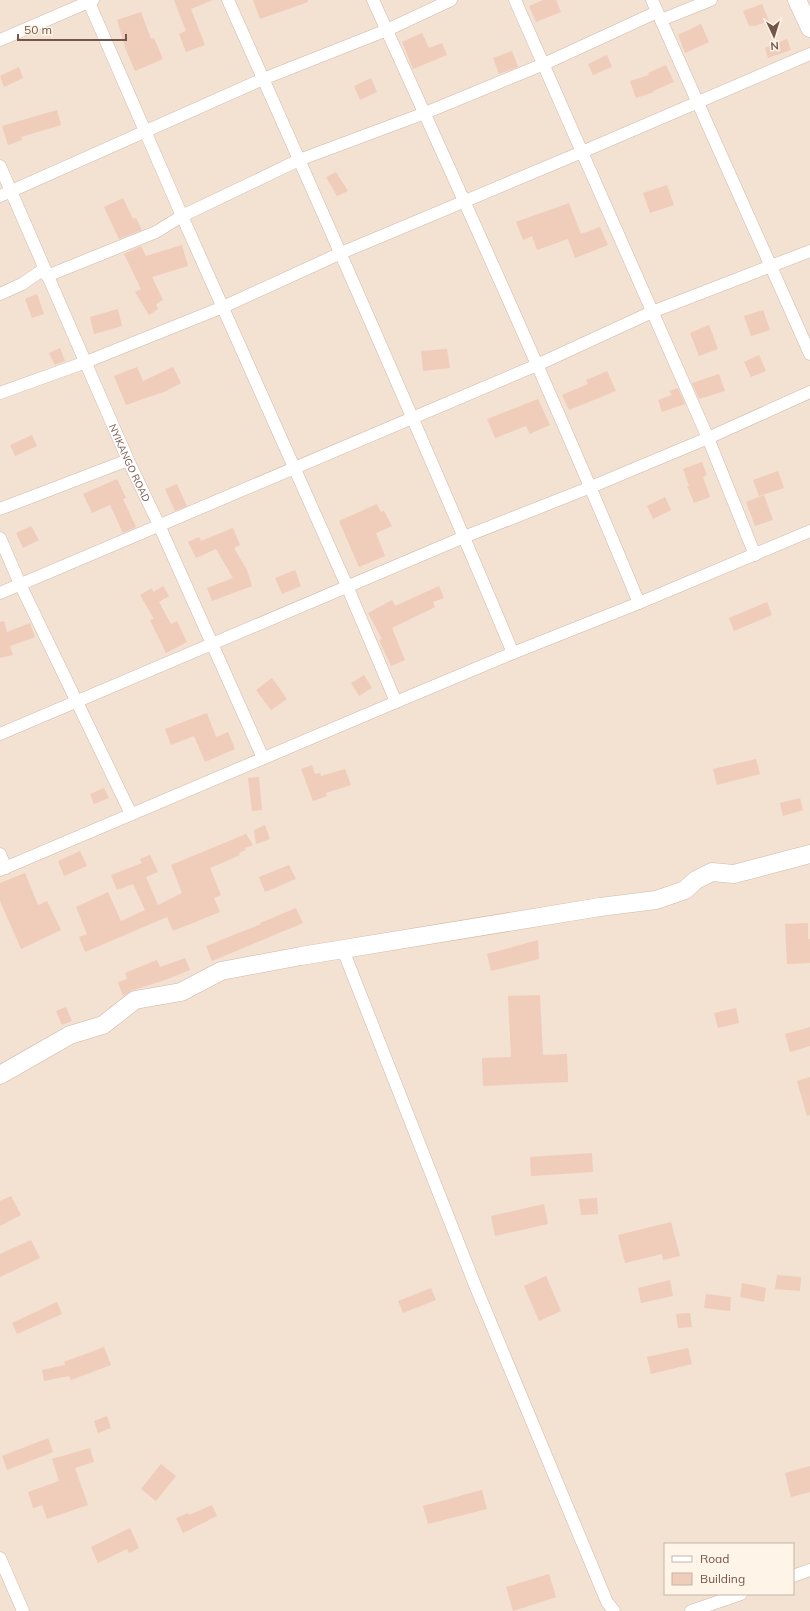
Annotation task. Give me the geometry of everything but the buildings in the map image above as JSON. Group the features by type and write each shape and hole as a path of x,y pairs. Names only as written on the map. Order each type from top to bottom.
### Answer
{"street":[{"path":"228,0 464,537 513,653"},
{"path":"374,0 591,487 639,603"},
{"path":"0,196 263,79 387,30 452,0"},
{"path":"515,0 708,438 755,555"},
{"path":"652,0 810,354"},
{"path":"0,294 45,272 156,232 182,216 298,160 425,113 659,16 711,0"},
{"path":"797,0 810,28"},
{"path":"0,40 90,1 145,132 347,586 396,702"},
{"path":"0,393 86,362 223,307 340,253 698,103 810,54"},
{"name":"NYIKANGO ROAD","path":"0,166 128,460 160,525 263,758"},
{"path":"0,593 537,366 652,312 810,251"},
{"path":"0,734 212,642 464,537 591,487 708,438 810,392"},
{"path":"0,509 128,460"},
{"path":"0,854 3,869 396,702 513,653 639,603 810,531"},
{"path":"0,538 20,584 131,814"},
{"path":"0,1076 70,1036 103,1025 135,1000 181,992 221,971 301,956 600,906 656,900 685,890 696,880 712,872 734,874 810,854"},
{"path":"343,950 478,1292 607,1602 614,1611"},
{"path":"0,1558 23,1611"},
{"path":"794,1576 810,1570"},
{"path":"691,1611 738,1595"}],"shaded area":[{"path":"0,0 810,0 810,1611 0,1611"}]}
